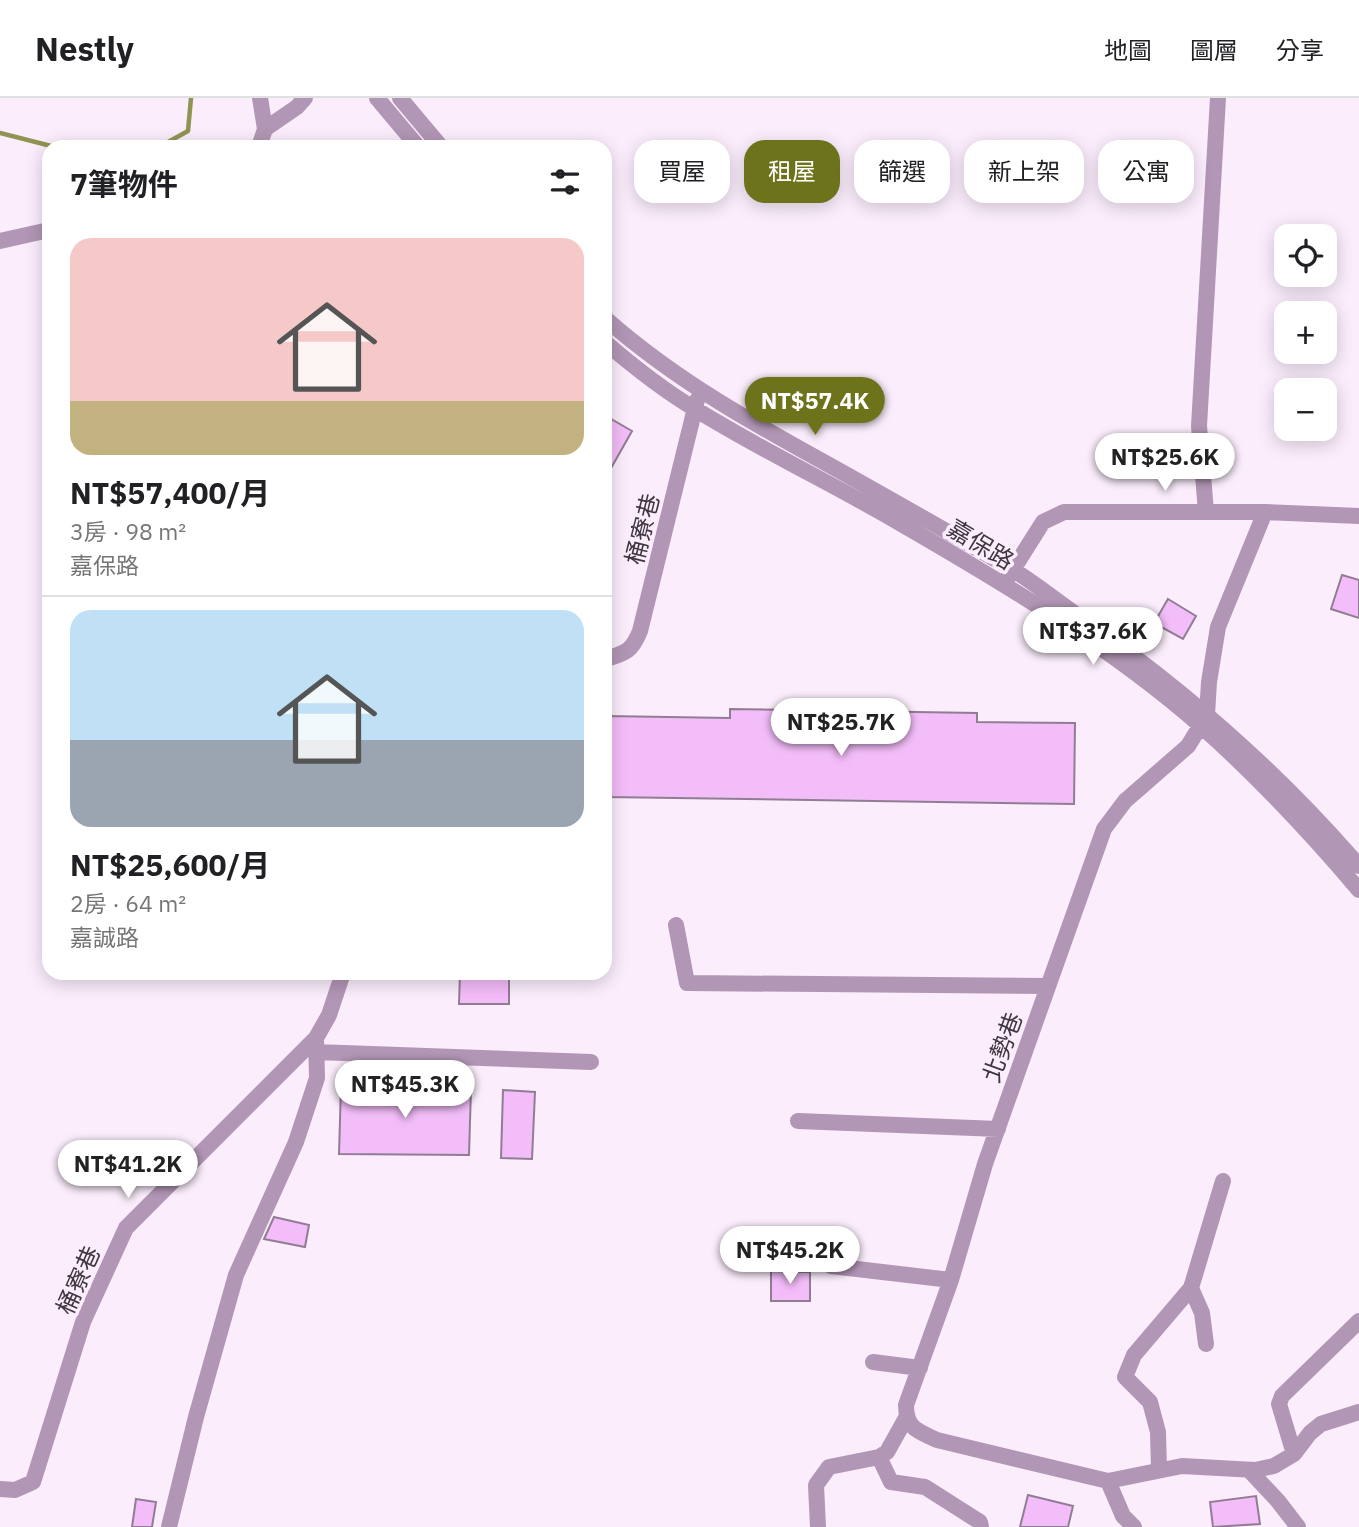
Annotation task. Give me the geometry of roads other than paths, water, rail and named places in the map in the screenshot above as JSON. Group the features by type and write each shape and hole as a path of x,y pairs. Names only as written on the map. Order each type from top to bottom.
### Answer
{"street":[{"path":"260,98 265,129 261,140"},
{"path":"265,129 297,107 305,98"},
{"path":"377,98 412,140"},
{"path":"400,98 435,140"},
{"path":"1206,512 1199,426 1218,98"},
{"path":"0,241 42,232"},
{"name":"嘉保路","path":"612,324 649,356 700,391 1009,577 1142,661 1203,720 1359,890"},
{"name":"嘉保路","path":"612,348 695,410 896,521 1009,577"},
{"name":"桶寮巷","path":"612,657 634,647 637,639 700,391"},
{"path":"1009,577 1043,522 1063,512 1265,512 1359,516"},
{"path":"1203,720 1218,627 1265,512"},
{"name":"嘉保路","path":"1203,720 1264,766 1359,866"},
{"name":"北勢巷","path":"879,1457 887,1452 906,1418 906,1405 951,1280 998,1129 1104,829 1125,801 1188,746 1203,720"},
{"path":"676,925 687,983 1048,986"},
{"name":"桶寮巷","path":"0,1489 15,1490 33,1482 83,1322 126,1228 316,1045 341,980"},
{"path":"169,1527 196,1417 236,1275 296,1142 317,1078 316,1045 591,1062"},
{"path":"798,1121 998,1129"},
{"path":"1159,1470 1158,1432 1150,1402 1125,1377 1134,1355 1191,1288 1223,1181"},
{"path":"831,1266 951,1280"},
{"path":"1191,1288 1202,1313 1206,1344"},
{"path":"1294,1454 1279,1405 1282,1396 1359,1321"},
{"path":"873,1362 920,1368"},
{"path":"906,1418 915,1430 937,1440 1108,1481 1182,1466 1248,1470 1274,1466 1294,1454 1310,1433 1321,1424 1359,1412"},
{"path":"818,1527 816,1485 829,1467 879,1457 891,1482 925,1487 980,1522 981,1527"},
{"path":"1248,1470 1278,1500 1298,1527"},
{"path":"1108,1481 1123,1516 1134,1527"}],"waterway":[{"path":"172,140 188,131 191,98"},
{"path":"0,133 42,144"}]}
